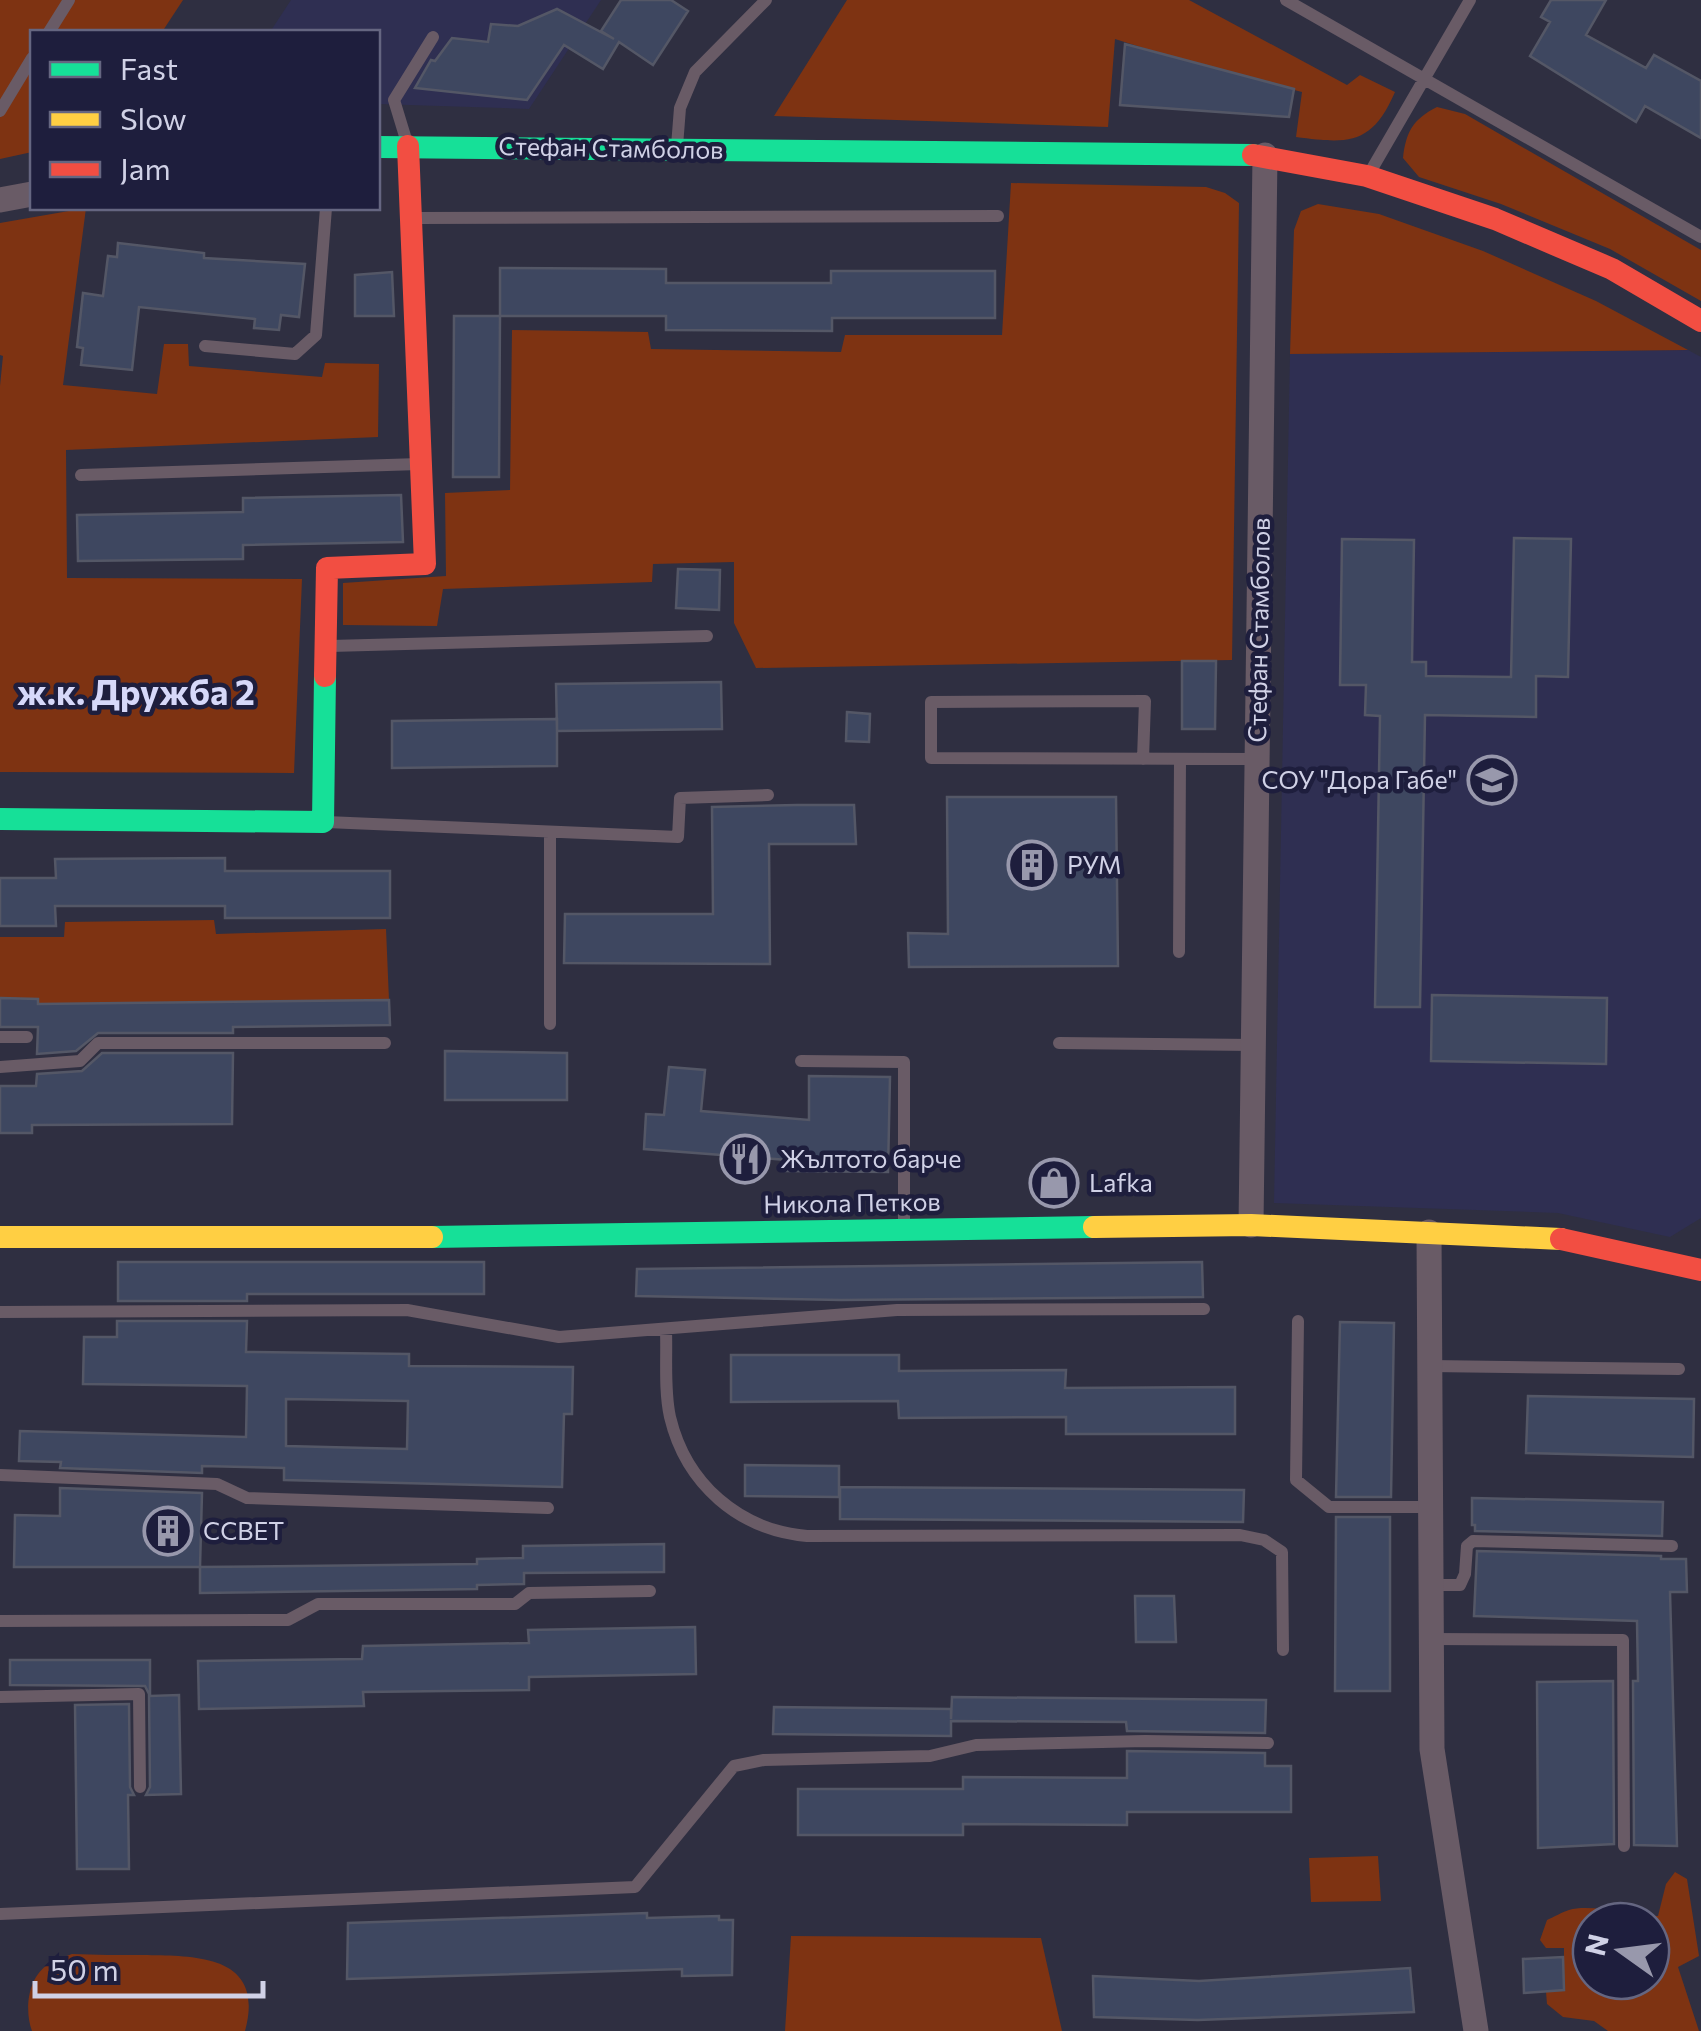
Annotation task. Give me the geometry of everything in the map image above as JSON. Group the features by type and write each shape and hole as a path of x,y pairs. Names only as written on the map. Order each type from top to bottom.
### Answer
{"street":[{"path":"0,819 324,822 327,568 425,564 408,146"},
{"name":"Стефан Стамболов","path":"380,148 1265,156 1367,176 1495,219 1612,269 1701,320"},
{"name":"Стефан Стамболов","path":"1251,1225 1265,156"},
{"path":"0,200 30,194"},
{"name":"Никола Петков","path":"0,1237 402,1237 1251,1225 1559,1238 1700,1268"},
{"path":"1429,1232 1432,1749 1476,2031"}],"lane":[{"path":"49,30 69,0"},
{"path":"676,149 680,108 695,72 766,0"},
{"path":"1286,0 1701,237"},
{"path":"1367,176 1470,0"},
{"path":"408,146 394,100 432,36"},
{"path":"0,111 30,61"},
{"path":"206,346 295,354 316,335 326,210"},
{"path":"411,218 998,216"},
{"path":"81,475 422,464"},
{"path":"327,646 707,636"},
{"path":"1143,759 1145,701 931,702 930,758 1143,759 1180,758 1257,759"},
{"path":"1178,952 1180,758"},
{"path":"324,822 678,837 680,798 768,795"},
{"path":"550,832 550,1024"},
{"path":"0,1037 27,1037"},
{"path":"0,1067 80,1061 98,1043 384,1043"},
{"path":"1059,1044 1254,1045"},
{"path":"801,1061 904,1062 904,1230"},
{"path":"0,1312 407,1310 559,1337 897,1310 1204,1308"},
{"path":"1298,1321 1296,1480 1329,1507 1431,1507"},
{"path":"666,1331 669,1413 679,1446 705,1487 741,1518 784,1534 807,1536 1240,1535 1264,1540 1282,1552 1283,1650"},
{"path":"1430,1366 1679,1369"},
{"path":"0,1475 218,1484 247,1498 548,1508"},
{"path":"1431,1585 1460,1586 1467,1546 1473,1541 1672,1546"},
{"path":"0,1621 288,1620 318,1604 515,1604 529,1593 650,1591"},
{"path":"1432,1639 1623,1640 1624,1846"},
{"path":"0,1697 139,1694 140,1787"},
{"path":"0,1914 635,1886 734,1766 764,1760 930,1756 976,1744 1145,1740 1268,1743"}],"shaded area":[{"path":"0,0 183,0 163,30 30,30 30,152 0,159"},
{"path":"291,0 601,0 529,109 380,104 380,30 271,30"},
{"path":"847,0 1189,0 1347,85 1360,75 1395,92 1377,122 1357,137 1296,137 1302,92 1115,39 1108,127 774,116"},
{"path":"1437,107 1465,114 1701,250 1701,301 1610,249 1501,204 1419,177 1403,158 1406,141 1416,122"},
{"path":"1011,183 1206,187 1239,203 1232,660 756,668 734,623 734,562 653,564 652,582 443,589 437,626 343,625 343,583 446,576 445,493 510,490 512,330 648,332 651,349 841,352 845,335 1002,335"},
{"path":"1318,204 1379,214 1483,251 1596,301 1688,350 1290,354 1294,230 1301,211"},
{"path":"86,210 63,385 157,394 164,344 188,344 189,366 322,377 325,363 379,364 378,437 66,450 67,578 302,579 294,773 0,772 0,223"},
{"name":"СОУ \"Дора Габе\"","path":"1688,350 1701,357 1701,1218 1670,1237 1558,1213 1274,1203 1290,354"},
{"path":"214,920 216,934 386,929 389,1000 73,1029 38,1027 38,999 0,998 0,937 64,937 65,922"},
{"path":"1378,1856 1381,1901 1311,1902 1309,1858"},
{"path":"1675,1872 1687,1879 1699,1956 1678,1967 1699,2031 1608,2031 1594,2021 1563,2017 1547,2004 1546,1992 1564,1990 1564,1948 1546,1948 1540,1940 1547,1920 1571,1910 1571,2001 1671,2001 1671,1901 1662,1901 1666,1884"},
{"path":"791,1936 1041,1938 1062,2031 785,2031"},
{"path":"72,1954 184,1956 221,1964 236,1973 245,1987 249,2006 245,2031 32,2031 28,2004 36,1977 51,1962"}],"building":[{"path":"621,0 671,0 688,11 653,65 619,42 603,69 564,45 527,100 415,88 431,60 435,61 452,38 488,42 491,24 518,26 557,9 614,39 601,31"},
{"path":"1551,0 1606,0 1586,35 1646,68 1654,55 1701,81 1701,138 1645,106 1636,122 1530,56 1550,22 1541,17"},
{"path":"1125,44 1294,89 1289,117 1120,105"},
{"path":"118,243 204,253 204,258 305,264 299,317 281,315 279,330 254,328 255,319 139,307 132,370 81,365 83,348 77,347 83,293 103,296 108,256 117,257"},
{"path":"500,268 666,269 666,283 831,283 831,271 995,271 995,318 832,318 832,331 666,330 666,316 500,316"},
{"path":"392,272 394,316 355,316 355,275"},
{"path":"454,316 500,316 499,477 453,477"},
{"path":"401,495 403,542 243,545 243,559 78,561 77,515 243,512 243,498"},
{"path":"1514,538 1571,539 1568,677 1536,676 1536,717 1425,715 1420,1007 1375,1007 1380,716 1365,715 1366,685 1340,685 1342,539 1414,540 1412,662 1426,662 1426,676 1511,677"},
{"path":"678,569 720,570 719,610 676,608"},
{"path":"1182,661 1216,661 1215,729 1182,729"},
{"path":"721,682 722,729 557,731 556,684"},
{"path":"847,712 870,714 869,742 846,741"},
{"path":"557,719 557,766 392,768 392,721"},
{"name":"РУМ","path":"947,797 1116,797 1118,966 909,967 908,933 948,934"},
{"path":"854,805 856,844 769,844 770,964 564,963 565,914 713,914 712,807"},
{"path":"225,858 225,871 390,871 390,918 225,918 225,906 55,906 56,926 0,926 0,878 56,878 55,859"},
{"path":"1432,995 1607,998 1606,1064 1431,1061"},
{"path":"0,998 38,999 38,1004 389,1000 390,1025 233,1027 233,1033 98,1033 76,1051 37,1054 38,1027 0,1027"},
{"path":"445,1051 567,1053 567,1100 445,1100"},
{"path":"102,1053 233,1053 232,1124 32,1125 32,1133 0,1133 0,1086 36,1086 37,1074 82,1071"},
{"path":"669,1067 705,1070 701,1111 809,1120 809,1076 890,1077 888,1172 786,1171 787,1160 644,1149 646,1114 664,1115"},
{"path":"118,1262 484,1262 484,1294 247,1294 247,1301 118,1301"},
{"path":"1202,1262 1203,1297 841,1300 636,1296 637,1269"},
{"path":"117,1321 247,1321 246,1352 409,1354 409,1366 573,1367 572,1414 564,1414 562,1487 284,1480 284,1468 202,1466 202,1473 60,1468 61,1462 19,1461 20,1431 246,1437 247,1386 83,1384 84,1337 117,1337","holes":["286,1399 408,1401 407,1449 286,1446"]},
{"path":"1340,1322 1394,1323 1391,1497 1336,1497"},
{"path":"731,1355 899,1355 899,1371 1066,1370 1065,1388 1235,1387 1235,1434 1066,1434 1066,1417 899,1418 898,1401 731,1402"},
{"path":"1528,1396 1694,1399 1693,1457 1526,1453"},
{"path":"745,1465 839,1466 839,1497 745,1496"},
{"path":"840,1487 1244,1490 1243,1522 840,1519"},
{"path":"60,1488 202,1493 200,1567 14,1567 15,1515 60,1516"},
{"path":"1472,1498 1663,1502 1662,1536 1475,1531"},
{"path":"1336,1517 1390,1517 1390,1691 1335,1691"},
{"path":"664,1544 664,1572 524,1573 524,1584 477,1585 477,1589 200,1593 200,1567 477,1564 477,1559 523,1558 523,1546"},
{"path":"1477,1551 1686,1559 1687,1592 1670,1592 1677,1846 1634,1845 1633,1681 1638,1681 1637,1621 1474,1616"},
{"path":"1135,1596 1174,1596 1176,1642 1136,1642"},
{"path":"695,1627 696,1674 529,1677 529,1690 363,1692 364,1706 199,1709 198,1661 362,1659 363,1646 529,1643 528,1630"},
{"path":"10,1660 150,1660 150,1696 179,1695 181,1794 146,1795 150,1787 149,1694 145,1686 10,1685"},
{"path":"1613,1681 1614,1844 1538,1848 1537,1682"},
{"path":"952,1697 1266,1700 1265,1733 1127,1731 1126,1722 951,1721 951,1736 773,1734 774,1707 951,1709 951,1719"},
{"path":"129,1704 130,1787 134,1795 128,1795 129,1869 77,1869 75,1705"},
{"path":"1127,1751 1265,1753 1265,1766 1291,1766 1291,1812 1127,1812 1127,1825 963,1824 963,1835 798,1835 798,1789 963,1789 963,1777 1127,1778"},
{"path":"647,1913 647,1918 719,1916 719,1920 733,1920 732,1975 682,1976 682,1969 347,1979 348,1923"},
{"path":"1563,1957 1564,1990 1524,1993 1523,1959"},
{"path":"1410,1968 1414,2012 1198,2020 1094,2017 1093,1976 1199,1981"}],"traffic: fast":[{"path":"380,147 1253,155"},
{"path":"0,819 323,822 325,676"},
{"path":"432,1237 1094,1227"}],"traffic: slow":[{"path":"1094,1227 1251,1225 1561,1239"},
{"path":"0,1237 432,1237"}],"traffic: jam":[{"path":"325,676 327,568 425,564 408,146"},
{"path":"1253,155 1367,176 1495,219 1612,269 1701,321"},
{"path":"1561,1239 1701,1270"}],"place":[{"name":"СОУ \"Дора Габе\"","path":"1492,780"},
{"name":"РУМ","path":"1032,865"},
{"name":"Жълтото барче","path":"745,1159"},
{"name":"Lafka","path":"1054,1183"},
{"name":"ССВЕТ","path":"168,1531"}],"district":[{"name":"ж.к. Дружба 2","path":"136,693"}]}
